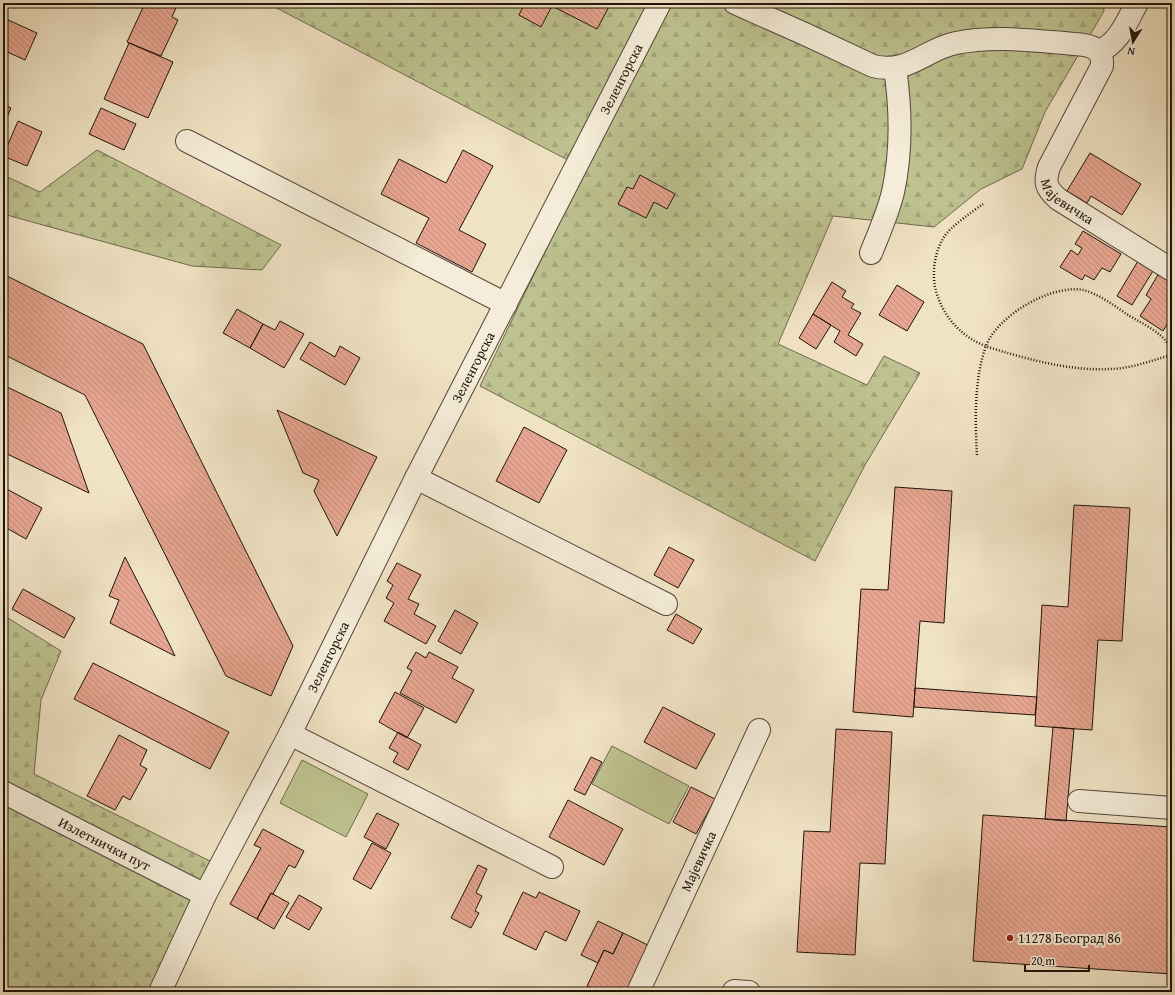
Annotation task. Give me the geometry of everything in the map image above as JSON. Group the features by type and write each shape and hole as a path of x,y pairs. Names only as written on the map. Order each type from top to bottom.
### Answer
{"street":[{"name":"Зеленгорска","path":"160,992 205,895 290,734 416,478 660,3"},
{"path":"735,3 873,66 887,68 895,68 910,64 951,44 995,39 1084,44 1091,46 1099,52 1118,39 1137,3"},
{"name":"Мајевичка","path":"1099,52 1102,58 1102,66 1049,167 1046,177 1047,186 1050,192 1058,199 1172,270"},
{"path":"871,252 889,206 897,166 899,116 895,68"},
{"path":"187,141 506,304"},
{"path":"416,478 666,604"},
{"name":"Мајевичка","path":"638,992 759,730"},
{"path":"290,734 552,867"},
{"name":"Излетнички пут","path":"3,792 205,895"},
{"path":"1078,801 1172,808"}],"path":[{"path":"983,204 944,237 933,268 934,283 938,301 946,315 957,328 972,340 986,346 1037,361 1074,367 1107,370 1126,368 1171,355"},
{"path":"977,455 976,409 978,385 986,346 1000,326 1012,314 1048,294 1076,289 1092,293 1164,339 1168,346 1172,361"}],"green space":[{"path":"267,3 1103,3 1104,11 1045,112 1022,169 981,189 934,227 833,216 778,344 867,385 884,356 920,373 865,465 815,561 480,386 585,169"},
{"path":"97,150 281,245 262,270 192,266 3,214 3,175 40,192"},
{"path":"3,615 61,651 41,700 34,774 220,866 160,992 3,992"},
{"path":"612,746 689,786 669,824 592,784"},
{"path":"302,760 368,794 346,837 280,803"}],"building":[{"path":"145,3 178,3 172,17 178,20 161,56 127,42"},
{"path":"514,3 611,3 597,29 552,6 541,27 519,15 523,7"},
{"path":"6,19 37,33 25,60 3,50 3,27"},
{"path":"129,43 173,62 148,118 104,99"},
{"path":"3,104 11,108 3,127"},
{"path":"101,108 136,124 124,150 89,134"},
{"path":"18,121 42,132 27,166 3,156"},
{"path":"463,150 493,166 459,230 486,244 472,272 416,243 429,218 381,194 399,159 446,183"},
{"path":"1090,153 1141,184 1122,215 1091,196 1087,203 1067,191"},
{"path":"640,175 675,194 667,209 654,202 646,218 618,204 627,187 633,189"},
{"path":"1083,231 1121,254 1110,272 1102,268 1094,280 1085,275 1082,280 1060,267 1071,250 1078,255 1082,248 1075,244"},
{"path":"1138,261 1153,271 1132,305 1117,296"},
{"path":"1159,273 1172,281 1172,316 1163,331 1140,316 1151,299 1146,295"},
{"path":"3,274 143,344 293,646 271,696 226,676 85,395 3,354"},
{"path":"832,282 846,291 842,297 854,304 851,308 861,313 848,335 863,344 856,356 834,342 840,331 813,314"},
{"path":"897,285 924,302 907,331 879,315"},
{"path":"237,309 263,324 250,348 223,333"},
{"path":"813,314 831,325 816,349 799,338"},
{"path":"280,321 304,334 284,368 250,348 263,324 275,330"},
{"path":"310,342 335,357 340,346 360,358 345,385 300,359"},
{"path":"3,385 61,413 89,493 3,452"},
{"path":"277,410 377,457 337,536 314,491 319,480 303,473"},
{"path":"524,427 567,450 539,503 496,481"},
{"path":"3,487 42,508 26,539 3,526"},
{"path":"895,487 952,491 944,623 920,621 913,717 853,712 861,589 888,590"},
{"path":"1074,505 1130,508 1122,641 1098,640 1092,730 1035,726 1042,605 1068,607"},
{"path":"669,547 694,560 678,588 654,575"},
{"path":"125,557 175,656 110,623 119,600 109,596"},
{"path":"397,563 421,575 408,599 419,604 414,614 436,626 426,644 384,621 394,603 386,598 393,585 387,581"},
{"path":"23,589 75,618 64,638 12,609"},
{"path":"455,610 478,623 461,654 438,641"},
{"path":"676,614 702,629 693,644 667,630"},
{"path":"416,652 426,658 429,652 458,667 452,678 474,690 456,723 400,693 412,671 407,668"},
{"path":"93,663 229,732 210,769 74,699"},
{"path":"915,688 1037,697 1035,715 914,707"},
{"path":"395,692 424,708 407,738 379,722"},
{"path":"663,707 715,734 696,769 644,742"},
{"path":"1053,727 1074,729 1066,821 1045,819"},
{"path":"836,729 892,732 885,864 860,863 855,955 797,952 804,831 830,832"},
{"path":"398,732 421,745 408,770 393,762 398,753 389,748"},
{"path":"119,735 147,750 140,765 147,769 130,800 123,796 115,810 87,796"},
{"path":"591,757 602,762 585,795 574,790"},
{"path":"691,787 715,799 696,834 673,822"},
{"path":"568,800 623,829 604,865 549,837"},
{"path":"377,813 399,824 386,849 364,837"},
{"path":"983,815 1172,827 1172,974 973,961"},
{"path":"263,829 304,851 295,868 289,865 273,894 271,893 257,919 230,904 261,848 254,845"},
{"path":"372,843 391,853 371,889 353,879"},
{"path":"478,865 487,869 476,893 482,896 475,911 479,913 471,928 451,918"},
{"path":"523,892 536,898 539,892 580,911 566,941 545,931 536,950 503,934"},
{"path":"271,893 289,903 274,929 257,919"},
{"path":"299,895 322,908 309,930 286,917"},
{"path":"598,921 623,933 613,954 604,950 598,963 581,955"},
{"path":"623,933 650,946 628,992 600,992 587,986 604,950 613,954"}],"place":[{"name":"11278 Београд 86","path":"1010,938"}]}
